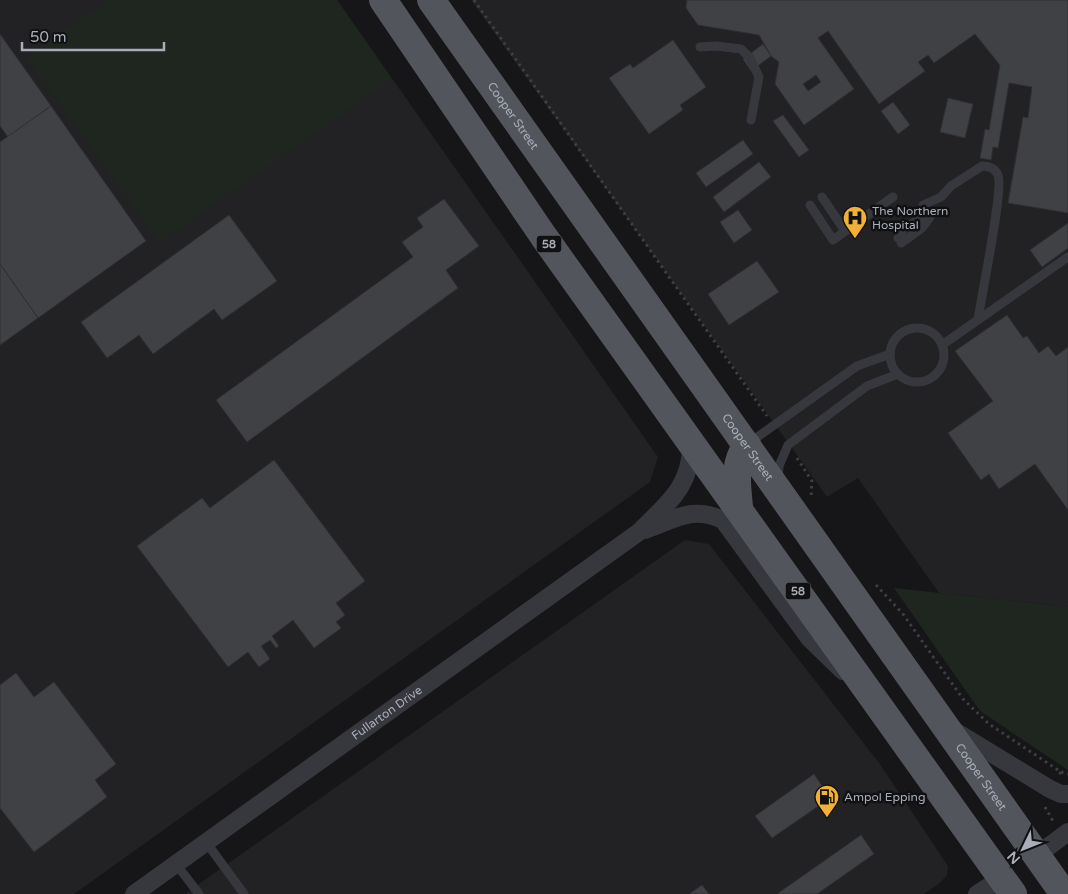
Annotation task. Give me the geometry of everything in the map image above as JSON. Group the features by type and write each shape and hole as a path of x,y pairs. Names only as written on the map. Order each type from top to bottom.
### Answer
{"main road":[{"name":"58","path":"383,0 544,237 740,509 1007,886"},
{"name":"Cooper Street","path":"434,2 1064,894"},
{"path":"740,509 736,476 737,464 739,456 747,445"},
{"path":"1007,886 1036,856"}],"street":[{"name":"Fullarton Drive","path":"137,893 639,532 680,490 690,464 691,442"},
{"name":"Fullarton Drive","path":"639,532 691,513 709,513 723,520 809,638 874,699"},
{"path":"946,726 1050,788 1061,794 1068,794"},
{"path":"1036,856 1065,833"},
{"path":"977,894 1007,886"}],"lane":[{"path":"700,47 716,46 741,50 750,58 759,77 750,120"},
{"path":"923,205 941,197 951,186 982,166 994,170 998,176 996,207 978,320"},
{"path":"822,197 845,231"},
{"path":"810,205 833,240 893,197"},
{"path":"942,345 1068,257"},
{"path":"912,329 927,331 938,339 942,345 943,361 940,369 929,380 912,382 898,374 891,361 890,354 897,338 912,329"},
{"path":"747,445 857,366 890,354"},
{"path":"777,486 779,466 788,445 867,386 898,374"},
{"path":"206,842 244,894"},
{"path":"176,864 199,894"}],"path":[{"path":"474,0 773,425"},
{"path":"788,445 812,481 811,497 816,505"},
{"path":"872,582 903,614 963,700 989,724 1061,772 1068,774"},
{"path":"1061,772 1041,801 1065,833"}],"shaded area":[{"path":"0,0 337,0 658,457 650,482 74,894 0,894"},
{"path":"108,0 337,0 392,79 160,243 27,58"},
{"name":"The Northern Hospital","path":"471,0 1068,0 1068,607 939,593 858,478 827,497"},
{"path":"685,540 709,544 879,763 948,866 947,875 940,883 924,894 185,894"},
{"path":"894,588 1068,607 1068,770 980,711"}],"building":[{"path":"687,0 1068,0 1068,213 1008,203 1023,117 1028,118 1032,87 1009,83 998,148 993,147 991,160 980,158 985,129 989,130 1000,65 975,34 934,63 928,55 918,62 925,71 879,104 828,31 818,38 854,89 804,125 775,84 779,62 771,56 759,35 698,25 686,8","holes":["816,75 821,82 808,91 803,84"]},
{"path":"0,34 51,106 8,137 0,126"},
{"path":"673,40 706,87 680,105 683,110 649,134 609,78 630,64 633,68"},
{"path":"763,44 771,56 751,71 743,59"},
{"path":"948,98 973,104 965,138 940,132"},
{"path":"893,102 910,125 898,134 881,111"},
{"path":"51,106 146,241 38,318 0,264 0,142"},
{"path":"783,115 809,150 799,157 773,121"},
{"path":"743,140 753,154 706,187 696,173"},
{"path":"759,162 771,177 724,212 713,197"},
{"path":"444,199 479,246 446,270 458,288 247,442 216,400 413,257 402,242 423,227 417,218"},
{"path":"738,210 752,230 734,243 720,222"},
{"path":"229,215 277,281 222,320 214,309 153,354 139,335 107,358 81,322"},
{"path":"1068,223 1068,248 1042,267 1030,250"},
{"path":"757,261 779,292 729,325 708,294"},
{"path":"0,264 38,318 0,345"},
{"path":"1007,315 1023,338 1027,336 1039,353 1048,346 1056,356 1068,347 1068,510 1035,464 999,489 989,474 981,480 948,433 993,401 955,351"},
{"path":"274,460 365,581 336,603 345,615 336,622 341,628 314,648 293,620 272,636 279,646 276,648 270,640 261,646 270,659 259,667 248,652 228,667 137,546 202,498 210,508"},
{"path":"16,673 34,697 54,682 116,764 95,780 107,797 34,852 0,808 0,685"},
{"path":"814,774 830,798 772,838 755,816"},
{"path":"861,835 874,854 817,894 777,894"},
{"path":"702,885 709,894 689,894"}],"place":[{"name":"The Northern Hospital","path":"855,239"},
{"name":"Ampol Epping","path":"827,818"}]}
